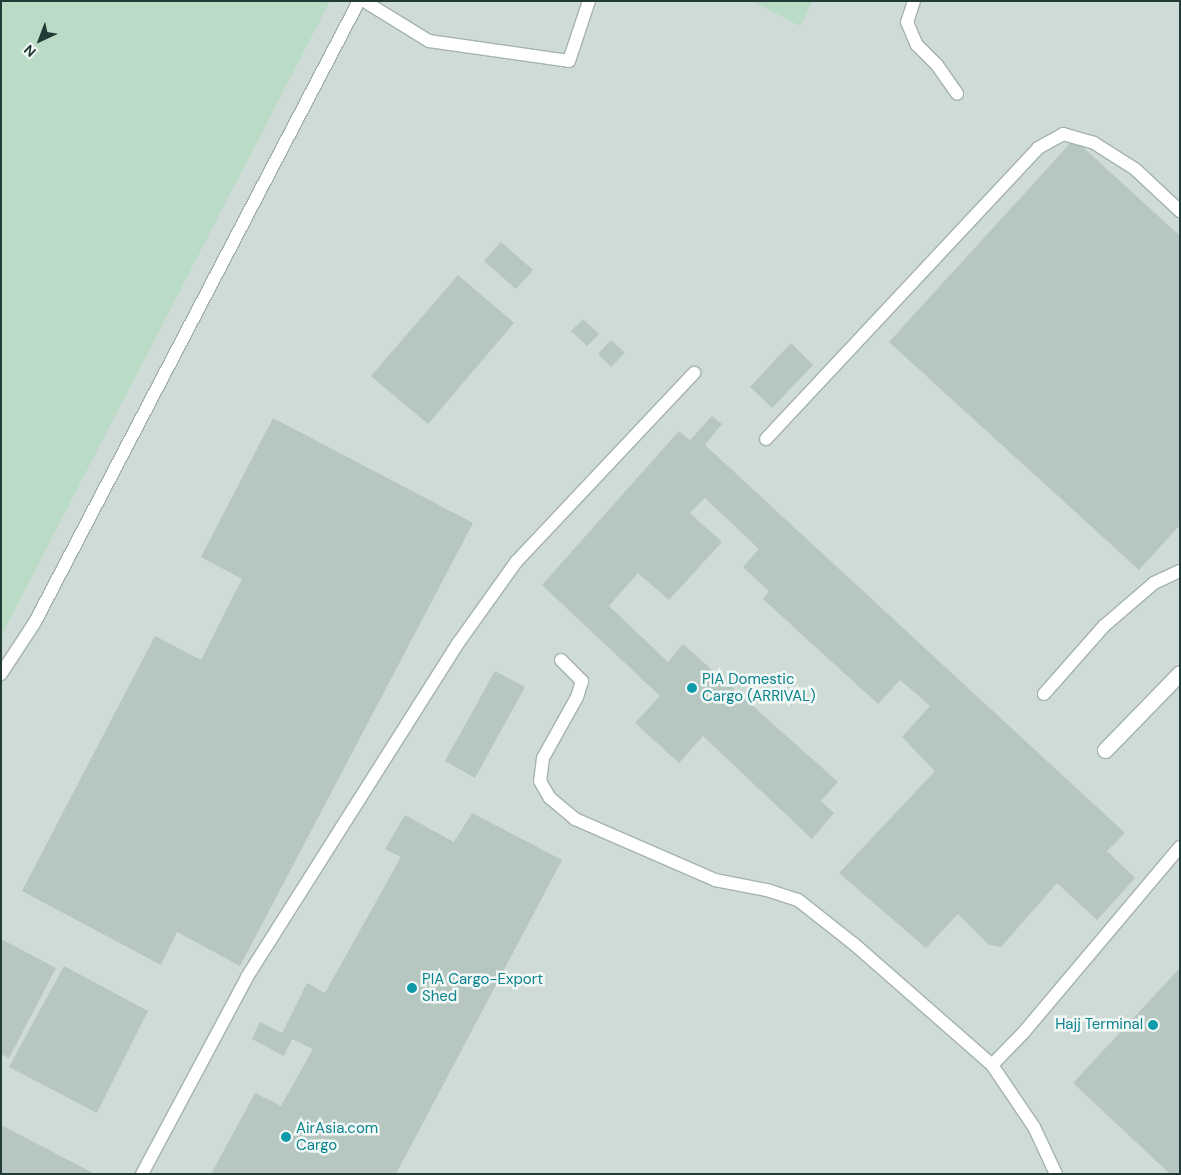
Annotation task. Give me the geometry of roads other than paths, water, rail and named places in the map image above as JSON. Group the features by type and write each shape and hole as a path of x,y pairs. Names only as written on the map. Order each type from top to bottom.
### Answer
{"street":[{"path":"1105,750 1180,673"}],"lane":[{"path":"1,674 34,622 359,1"},
{"path":"364,1 429,41 569,61 589,1"},
{"path":"914,1 907,22 917,45 937,65 957,94"},
{"path":"766,439 1038,148 1063,134 1094,143 1135,169 1180,211"},
{"path":"142,1174 247,977 459,642 516,562 694,373"},
{"path":"1044,694 1104,626 1154,583 1180,571"},
{"path":"561,660 582,681 577,697 543,758 540,781 550,798 576,819 715,880 767,890 798,900 854,944 992,1065 1034,1127 1056,1174"},
{"path":"992,1065 1024,1032 1180,847"}],"place":[{"name":"PIA Domestic Cargo (ARRIVAL)","path":"692,688"},
{"name":"PIA Cargo-Export Shed","path":"412,988"},
{"name":"Hajj Terminal","path":"1153,1025"},
{"name":"AirAsia.com Cargo","path":"286,1137"}]}
